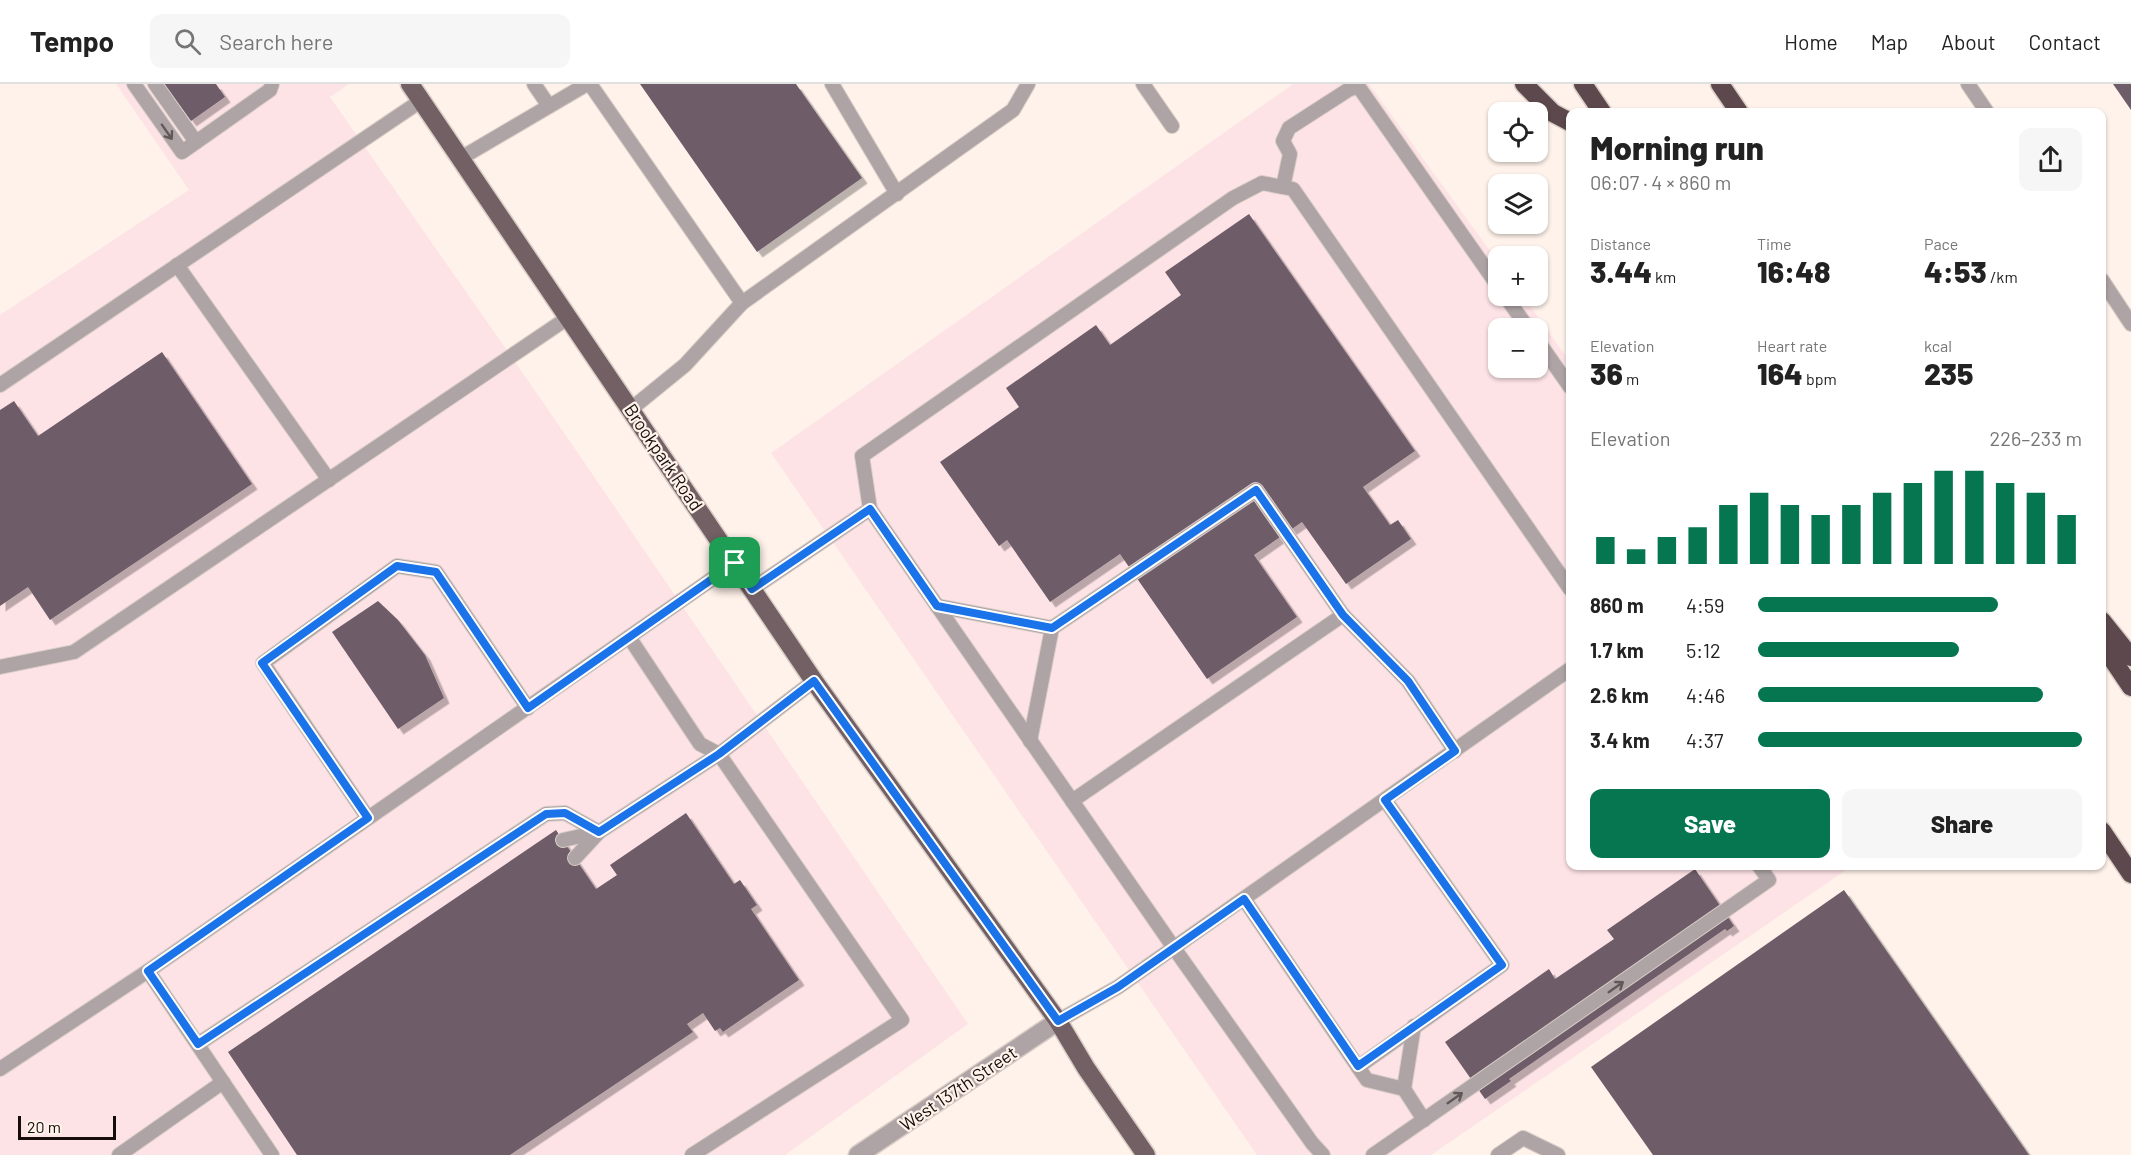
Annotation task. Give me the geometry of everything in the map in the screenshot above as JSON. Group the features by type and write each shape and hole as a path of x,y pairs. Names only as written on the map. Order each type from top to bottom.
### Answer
{"highway":[{"path":"1524,84 1552,113 1566,120"},
{"path":"1583,84 1599,108"},
{"path":"1719,84 1736,108"},
{"path":"2106,626 2131,657"},
{"path":"2106,650 2131,687"},
{"path":"2106,837 2131,874"}],"main road":[{"name":"Brookpark Road","path":"410,84 814,681 1058,1021 1086,1068 1146,1155"}],"street":[{"name":"West 137th Street","path":"858,1155 1058,1021"}],"lane":[{"path":"134,84 182,152 270,90 272,84"},
{"path":"155,84 196,142"},
{"path":"534,84 549,106"},
{"path":"461,158 588,84 742,303"},
{"path":"832,84 897,194"},
{"path":"631,409 685,365 742,303 1013,110 1028,84"},
{"path":"1143,84 1172,126"},
{"path":"1968,84 1984,108"},
{"path":"1283,187 1290,154 1283,141 1288,128 1358,86 1488,272"},
{"path":"0,385 422,100"},
{"path":"1323,1155 1299,1125 1173,948 870,509 862,456 1233,198 1262,183 1293,189 1566,583"},
{"path":"177,265 329,480"},
{"path":"2106,286 2131,324"},
{"path":"0,667 74,652 569,317"},
{"path":"1548,355 1566,381"},
{"path":"1030,741 1052,628 1256,490 1343,615 1408,681 1455,751"},
{"path":"752,589 870,509"},
{"path":"0,1069 148,971 735,563"},
{"path":"368,818 262,663 397,566 436,572 528,708"},
{"path":"937,606 1052,628"},
{"path":"1072,801 1343,615"},
{"path":"629,637 700,744 719,754 902,1020 692,1155"},
{"path":"1058,1021 1118,987 1566,672"},
{"path":"575,858 599,832 719,754 814,681"},
{"path":"1358,1066 1502,965 1385,800"},
{"path":"198,1044 546,814 565,813 599,832"},
{"path":"563,840 599,832"},
{"path":"1373,1155 1769,880 1762,870"},
{"path":"1244,899 1367,1080 1404,1089"},
{"path":"148,971 272,1155"},
{"path":"1414,1026 1404,1089 1424,1120"},
{"path":"119,1155 224,1082"},
{"path":"1498,1155 1523,1138 1558,1155"}],"shaded area":[{"path":"116,84 349,84 330,97 545,405 968,1024 785,1155 0,1155 0,315 189,190"},
{"path":"1293,84 1369,84 1488,248 1488,306 1530,306 1539,318 1488,318 1488,378 1548,378 1548,331 1566,356 1566,870 1846,870 1431,1155 1257,1155 771,453"}],"building":[{"path":"164,84 216,84 225,97 191,121"},
{"path":"640,84 796,84 862,178 757,252"},
{"path":"2113,84 2131,84 2131,110"},
{"path":"1249,214 1415,451 1363,487 1390,525 1398,520 1411,539 1346,584 1302,522 1254,555 1297,617 1207,679 1120,554 1050,602 1007,540 999,546 940,462 1019,407 1006,388 1096,325 1110,345 1181,295 1165,272"},
{"path":"162,352 252,484 50,620 28,587 0,606 0,410 14,401 38,436"},
{"path":"378,601 398,620 425,655 444,698 398,729 332,632"},
{"path":"686,813 734,884 740,880 757,905 751,909 799,980 723,1032 720,1028 715,1031 703,1013 687,1024 693,1032 510,1155 297,1155 228,1052 556,830 596,889 617,875 610,865"},
{"path":"1694,870 1734,926 1727,931 1725,929 1509,1079 1511,1081 1485,1099 1445,1042 1549,969 1555,979 1614,939 1607,930"},
{"path":"1844,890 2029,1155 1653,1155 1591,1067"}],"route":[{"path":"1256,490 1343,615 1408,681 1455,751 1385,800 1502,965 1358,1066 1244,899 1118,987 1058,1021 814,681 719,754 599,832 565,813 546,814 198,1044 148,971 368,818 262,663 397,566 436,572 528,708 735,563 752,589 870,509 937,606 1052,628 1256,490"}]}
